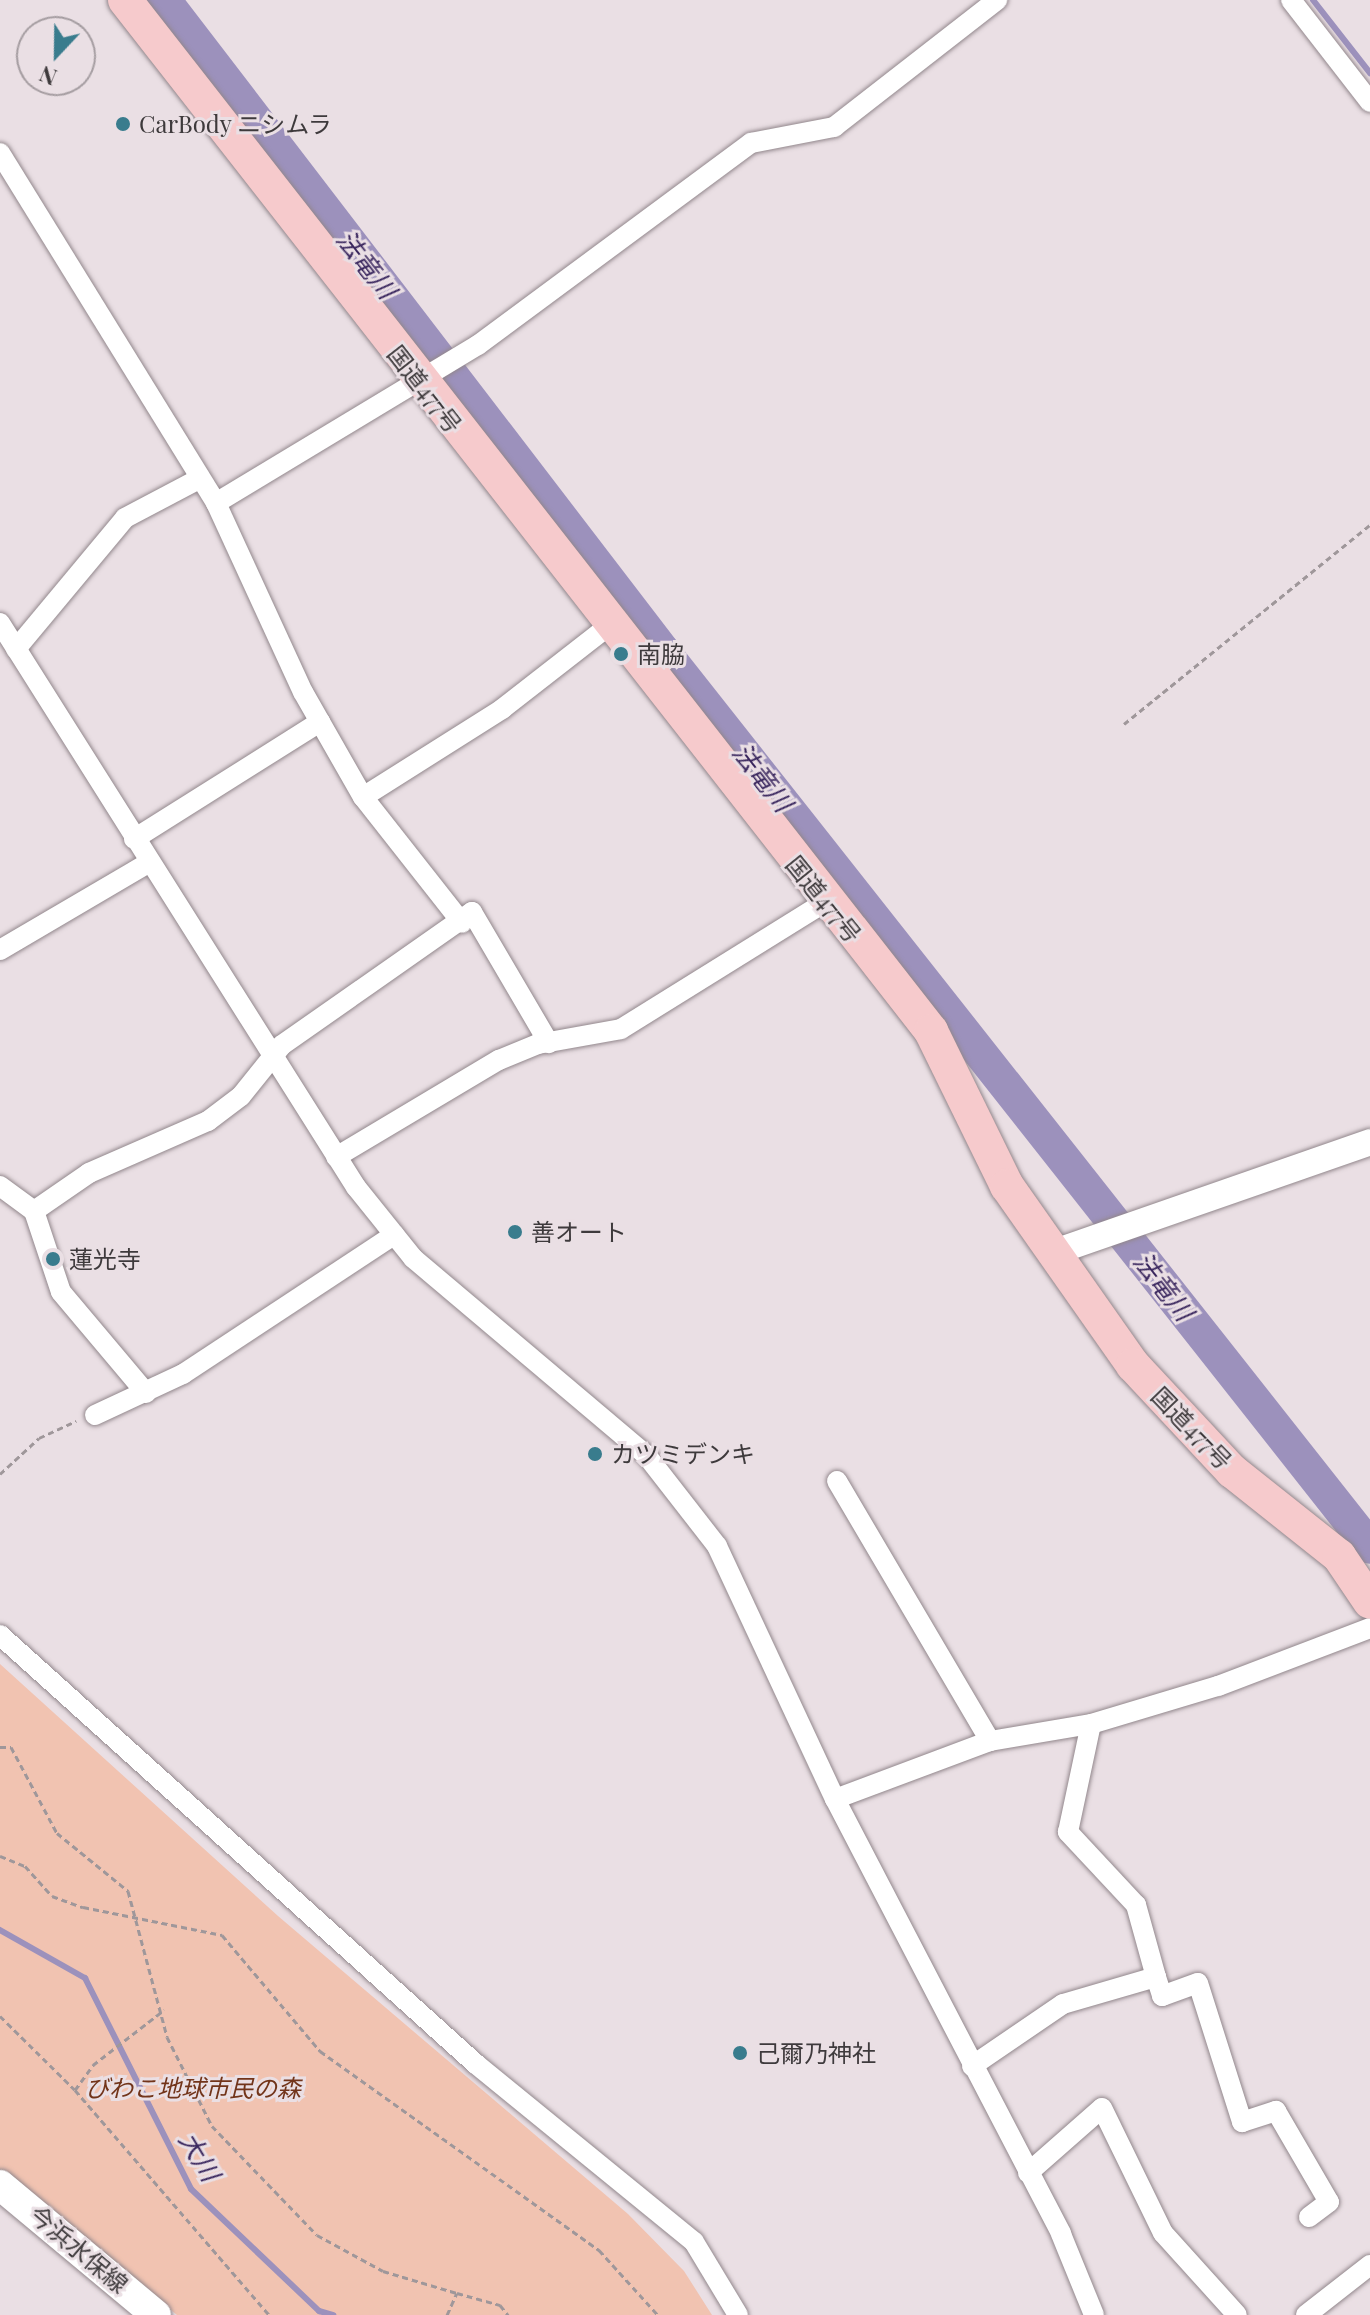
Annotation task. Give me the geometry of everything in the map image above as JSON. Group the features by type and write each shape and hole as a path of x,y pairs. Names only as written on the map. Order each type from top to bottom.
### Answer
{"highway":[{"name":"国道477号","path":"125,0 420,384 825,902 931,1031 1007,1186 1052,1253 1176,1417 1339,1556 1370,1602"}],"main road":[{"name":"今浜水保線","path":"0,2185 156,2315"}],"street":[{"path":"216,503 420,384 478,345 751,143 834,127 997,0"},
{"path":"1291,0 1370,102"},
{"path":"0,153 216,503 320,722 363,797 462,923"},
{"path":"16,649 125,518 199,479"},
{"path":"0,623 273,1062 336,1157 394,1235 478,1318 647,1456 717,1546 835,1799 1028,2173 1094,2315"},
{"path":"363,797 502,709 610,625"},
{"path":"134,839 320,722"},
{"path":"0,950 148,863"},
{"path":"336,1157 499,1060 549,1043 621,1029 825,902"},
{"path":"34,1211 89,1173 208,1121 328,1010 462,923 472,912 549,1043"},
{"path":"1052,1253 1370,1142"},
{"path":"0,1186 34,1211 61,1292 146,1393"},
{"path":"95,1415 146,1393 394,1235"},
{"path":"837,1481 990,1741"},
{"path":"835,1799 990,1741 1091,1724 1370,1628"},
{"path":"0,1635 476,2064 694,2242 738,2315"},
{"path":"1091,1724 1068,1832 1136,1905 1162,1996 1198,1983 1242,2122 1276,2111 1329,2202 1309,2217"},
{"path":"972,2066 1063,2004 1156,1977"},
{"path":"1028,2173 1102,2108 1163,2233 1237,2315"},
{"path":"1306,2315 1370,2265"}],"path":[{"path":"1124,724 1370,525"},
{"path":"0,1474 56,1428 95,1415"},
{"path":"0,1747 11,1747 57,1833 128,1891 164,2010 167,2037 212,2126 317,2235 383,2271 500,2305 508,2315"},
{"path":"0,1856 25,1866 52,1896 135,1912 222,1935 320,2051 599,2250 658,2315"},
{"path":"75,2090 93,2065 164,2010"},
{"path":"0,2016 75,2090 269,2315"},
{"path":"447,2315 457,2293"}],"green space":[{"name":"びわこ地球市民の森","path":"0,1664 278,1916 628,2214 684,2271 712,2315 177,2315 0,2171"}],"waterway":[{"name":"法竜川","path":"164,0 663,651 1370,1547"},
{"path":"1313,0 1370,73"},
{"name":"大川","path":"0,1930 85,1978 191,2189 319,2311 333,2315"}],"place":[{"name":"CarBody ニシムラ","path":"123,124"},
{"name":"南脇","path":"621,654"},
{"name":"善オート","path":"515,1232"},
{"name":"蓮光寺","path":"53,1259"},
{"name":"カツミデンキ","path":"595,1454"},
{"name":"己爾乃神社","path":"740,2053"}]}
